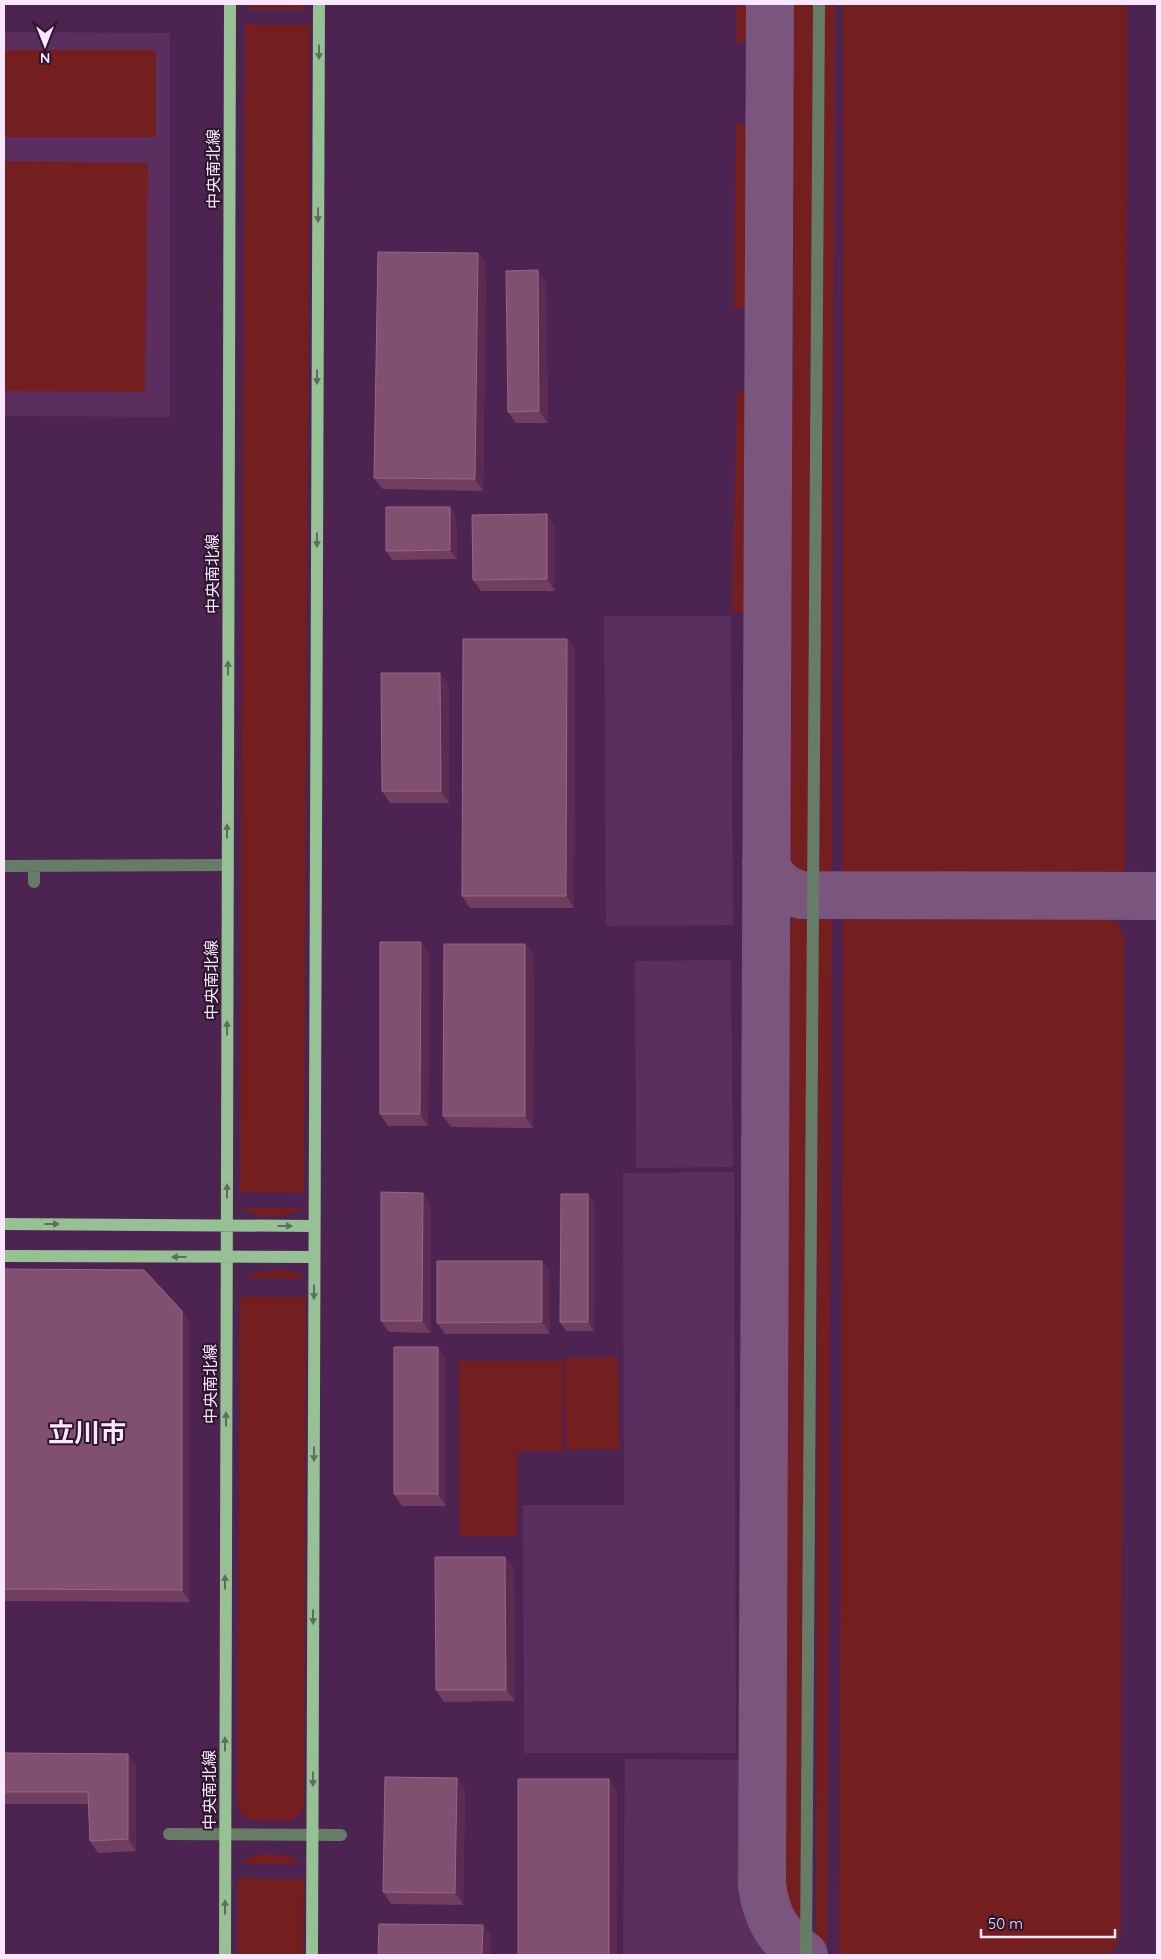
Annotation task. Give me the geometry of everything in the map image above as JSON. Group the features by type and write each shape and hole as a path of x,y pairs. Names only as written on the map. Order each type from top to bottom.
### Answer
{"main road":[{"name":"中央南北線","path":"225,1955 224,1672 228,1257 227,865 230,4"},
{"path":"312,1955 319,4"},
{"path":"4,1224 314,1226"},
{"path":"4,1256 314,1257"}],"street":[{"path":"806,1955 819,4"},
{"path":"4,866 227,865"},
{"path":"34,866 34,882"},
{"path":"169,1834 341,1835"}],"shaded area":[{"path":"254,4 301,4 307,10 246,10"},
{"path":"736,4 761,4 761,18 758,29 754,34 736,44"},
{"path":"787,4 814,4 811,886 793,881 787,874 784,864"},
{"path":"822,4 835,4 832,887 819,887"},
{"path":"843,4 1127,4 1125,864 1119,878 1109,884 1098,887 842,887"},
{"path":"245,24 310,25 304,1193 240,1192"},
{"path":"4,32 170,33 170,417 4,416"},
{"path":"4,50 156,50 156,137 4,137"},
{"path":"736,122 747,127 760,143 758,294 748,306 734,310"},
{"path":"4,161 148,163 145,392 4,391"},
{"path":"737,391 746,393 760,404 755,612 732,612"},
{"path":"604,616 731,616 733,925 606,926"},
{"path":"809,912 806,1942 788,1921 780,1894 785,937 792,919"},
{"path":"832,912 827,1954 816,1950 818,913"},
{"path":"843,914 1090,914 1117,922 1124,936 1121,1932 1114,1949 1105,1955 839,1955"},
{"path":"731,960 733,1167 636,1168 635,961"},
{"path":"743,1165 757,1165 757,1227 742,1226"},
{"path":"734,1172 736,1753 524,1753 523,1505 624,1505 623,1173"},
{"path":"242,1208 303,1208 286,1215 268,1217 254,1214"},
{"path":"742,1246 758,1246 757,1320 741,1319"},
{"path":"277,1270 296,1272 304,1279 245,1278 254,1273"},
{"path":"240,1297 306,1297 304,1806 300,1815 291,1821 248,1820 240,1813 237,1795"},
{"path":"743,1335 758,1336 756,1410 742,1410"},
{"path":"618,1357 619,1449 566,1449 565,1358"},
{"path":"459,1361 563,1361 563,1451 517,1451 517,1536 460,1536"},
{"path":"757,1425 758,1500 741,1500 740,1426"},
{"path":"742,1518 758,1518 756,1594 741,1593"},
{"path":"741,1700 756,1700 757,1751 742,1752"},
{"path":"625,1759 757,1760 756,1921 777,1955 623,1955"},
{"path":"268,1853 292,1857 300,1864 241,1864 250,1857"},
{"path":"238,1878 304,1879 303,1955 237,1955"}],"building":[{"path":"378,252 478,253 475,479 374,478"},
{"path":"538,270 539,411 508,412 506,271"},
{"path":"386,507 450,507 450,550 386,551"},
{"path":"547,514 547,579 473,580 472,515"},
{"path":"463,639 567,639 566,896 462,896"},
{"path":"381,673 440,673 441,791 382,791"},
{"path":"380,942 421,942 420,1114 380,1114"},
{"path":"444,944 525,944 525,1116 443,1116"},
{"path":"381,1192 423,1193 422,1321 381,1321"},
{"path":"561,1194 588,1194 588,1322 560,1322"},
{"path":"437,1261 542,1261 542,1322 437,1323"},
{"path":"4,1269 144,1270 182,1311 182,1590 4,1589"},
{"path":"394,1347 438,1347 438,1494 394,1494"},
{"path":"435,1557 505,1557 506,1690 436,1690"},
{"path":"4,1753 128,1754 128,1839 90,1841 88,1792 4,1792"},
{"path":"385,1777 457,1778 455,1893 383,1892"},
{"path":"518,1779 609,1779 609,1955 518,1955"},
{"path":"379,1924 483,1925 482,1955 378,1955"}],"taxiway":[{"path":"770,4 762,1885 770,1916 780,1934 804,1955"},
{"path":"766,862 768,869 779,884 801,895 1157,896"}],"district":[{"name":"立川市","path":"87,1432"}]}
